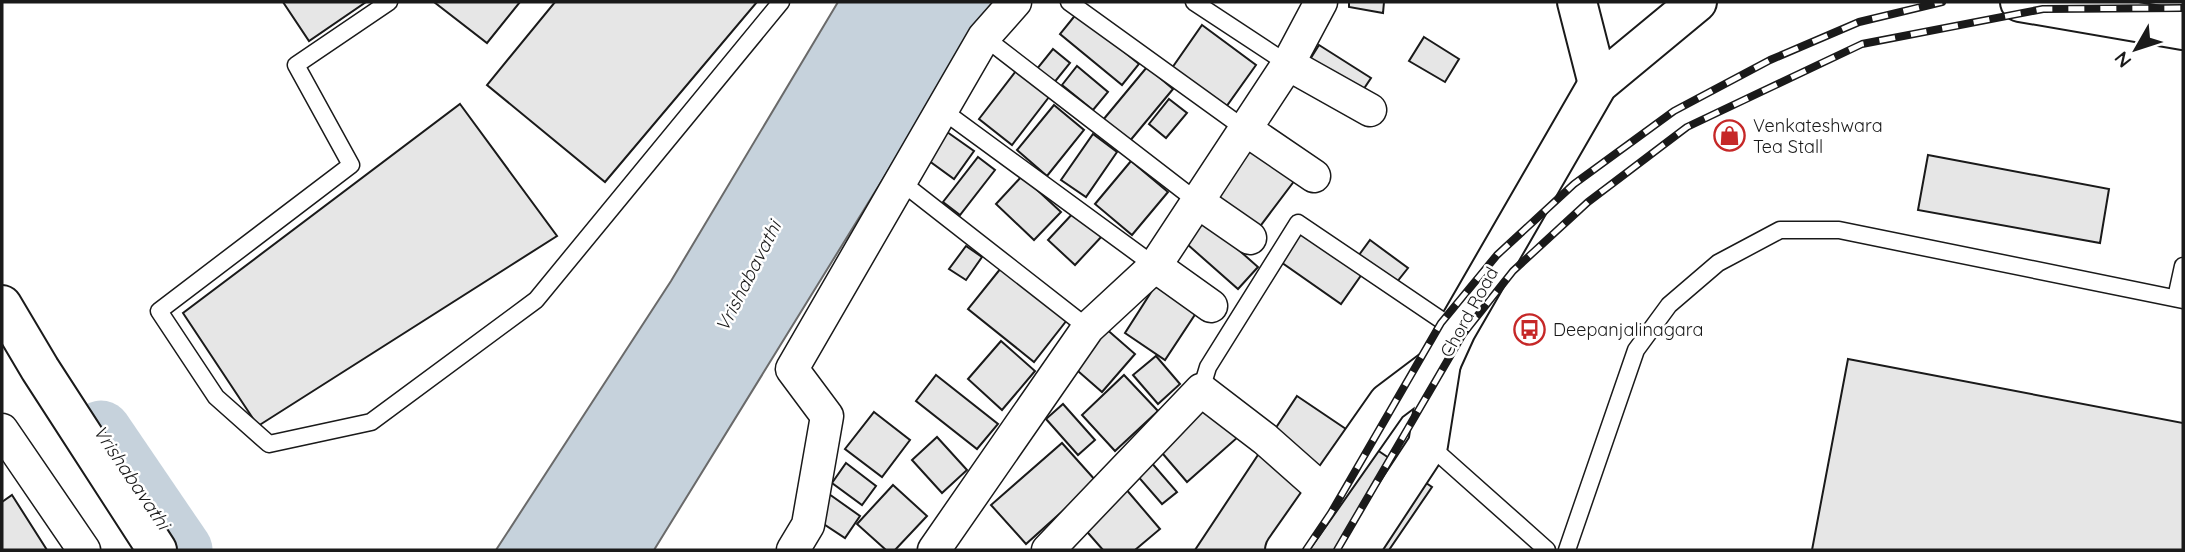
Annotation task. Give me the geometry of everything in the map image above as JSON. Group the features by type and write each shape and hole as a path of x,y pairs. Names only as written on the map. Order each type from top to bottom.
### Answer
{"main road":[{"path":"1577,2 1598,84 1697,2"},
{"path":"2020,2 2183,30"},
{"name":"Chord Road","path":"1285,550 1388,403 1449,346 1598,84"},
{"path":"2,305 40,369 157,550"},
{"path":"1371,544 1428,444 1449,346"}],"street":[{"path":"793,550 808,525 827,416 792,369 984,37 1015,2"},
{"path":"934,550 1088,328 1155,266 1288,64 1321,2"},
{"path":"1288,64 1370,110"},
{"path":"1245,130 1314,176"},
{"path":"1198,202 1250,238"},
{"path":"1155,266 1212,306"},
{"path":"1048,550 1201,390 1265,439 1326,493"},
{"path":"4,439 84,550"}],"lane":[{"path":"389,2 296,65 351,164 159,311 216,397 269,444 371,422 536,300 781,2"},
{"path":"1069,2 1245,130"},
{"path":"1194,2 1288,64"},
{"path":"2146,25 2183,44"},
{"path":"984,37 1198,202"},
{"path":"942,110 1155,266"},
{"path":"900,181 1088,328"},
{"path":"1201,390 1208,367 1298,223 1449,346"},
{"path":"1566,550 1636,351 1669,305 1718,262 1780,230 1839,230 2180,299 2183,266"},
{"path":"1428,444 1547,550"}],"water":[{"path":"838,2 1001,2 973,33 654,550 496,550 671,281"}],"building":[{"path":"283,2 366,2 309,41"},
{"path":"434,2 520,2 487,43"},
{"path":"555,2 757,2 605,182 487,85"},
{"path":"1349,2 1384,2 1383,13 1349,7"},
{"path":"1077,13 1139,64 1122,85 1060,34"},
{"path":"1202,25 1256,65 1226,107 1172,68"},
{"path":"1424,37 1459,59 1445,82 1409,61"},
{"path":"1319,45 1371,78 1355,102 1304,69"},
{"path":"1053,49 1070,63 1053,84 1036,70"},
{"path":"1077,66 1108,92 1093,110 1062,85"},
{"path":"1147,67 1173,89 1129,142 1103,120"},
{"path":"1016,71 1049,97 1012,145 979,119"},
{"path":"1169,99 1187,113 1166,138 1149,124"},
{"path":"460,104 557,236 258,426 183,313"},
{"path":"1054,105 1084,130 1047,176 1017,150"},
{"path":"940,127 974,151 954,179 921,155"},
{"path":"1093,134 1117,152 1086,197 1061,180"},
{"path":"1249,140 1298,176 1255,233 1206,198"},
{"path":"1928,155 2109,189 2100,243 1918,210"},
{"path":"978,157 995,170 960,215 943,202"},
{"path":"1131,161 1168,192 1132,235 1095,204"},
{"path":"1022,176 1061,212 1034,240 996,204"},
{"path":"1076,210 1103,235 1075,265 1048,240"},
{"path":"1199,215 1258,267 1238,289 1179,237"},
{"path":"1299,230 1362,274 1341,304 1278,260"},
{"path":"1370,240 1408,268 1396,283 1359,255"},
{"path":"966,246 982,257 966,280 949,269"},
{"path":"1001,268 1067,320 1034,362 968,309"},
{"path":"1157,283 1198,310 1165,360 1125,333"},
{"path":"1104,327 1135,354 1102,392 1071,365"},
{"path":"1001,341 1035,371 1002,410 968,379"},
{"path":"1156,356 1180,384 1158,404 1133,375"},
{"path":"1848,359 2183,423 2183,550 1812,550"},
{"path":"936,375 998,424 977,449 916,401"},
{"path":"1124,375 1158,411 1115,451 1082,415"},
{"path":"1297,396 1432,487 1389,550 1195,550"},
{"path":"1209,402 1238,437 1187,482 1157,447"},
{"path":"1063,404 1095,440 1078,455 1046,419"},
{"path":"874,412 910,440 882,477 845,449"},
{"path":"937,437 967,470 942,493 912,460"},
{"path":"1062,443 1096,481 1026,544 991,505"},
{"path":"1150,461 1177,492 1162,504 1135,473"},
{"path":"846,463 876,486 862,505 832,483"},
{"path":"893,485 927,516 895,550 886,550 857,524"},
{"path":"1125,488 1160,529 1135,550 1103,550 1082,526"},
{"path":"829,494 860,516 845,538 813,517"},
{"path":"12,495 47,550 2,550 2,502"}],"waterway":[{"name":"Vrishabavathi","path":"101,431 182,550"}],"railway":[{"path":"1306,550 1331,513 1441,323 1497,255 1574,184 1674,111 1770,60 1859,22 1942,2"},
{"path":"1337,550 1463,334 1513,271 1588,202 1687,127 1862,44 2043,9 2183,8"}],"place":[{"name":"Venkateshwara Tea Stall","path":"1730,135"},
{"name":"Deepanjalinagara","path":"1530,329"}]}
